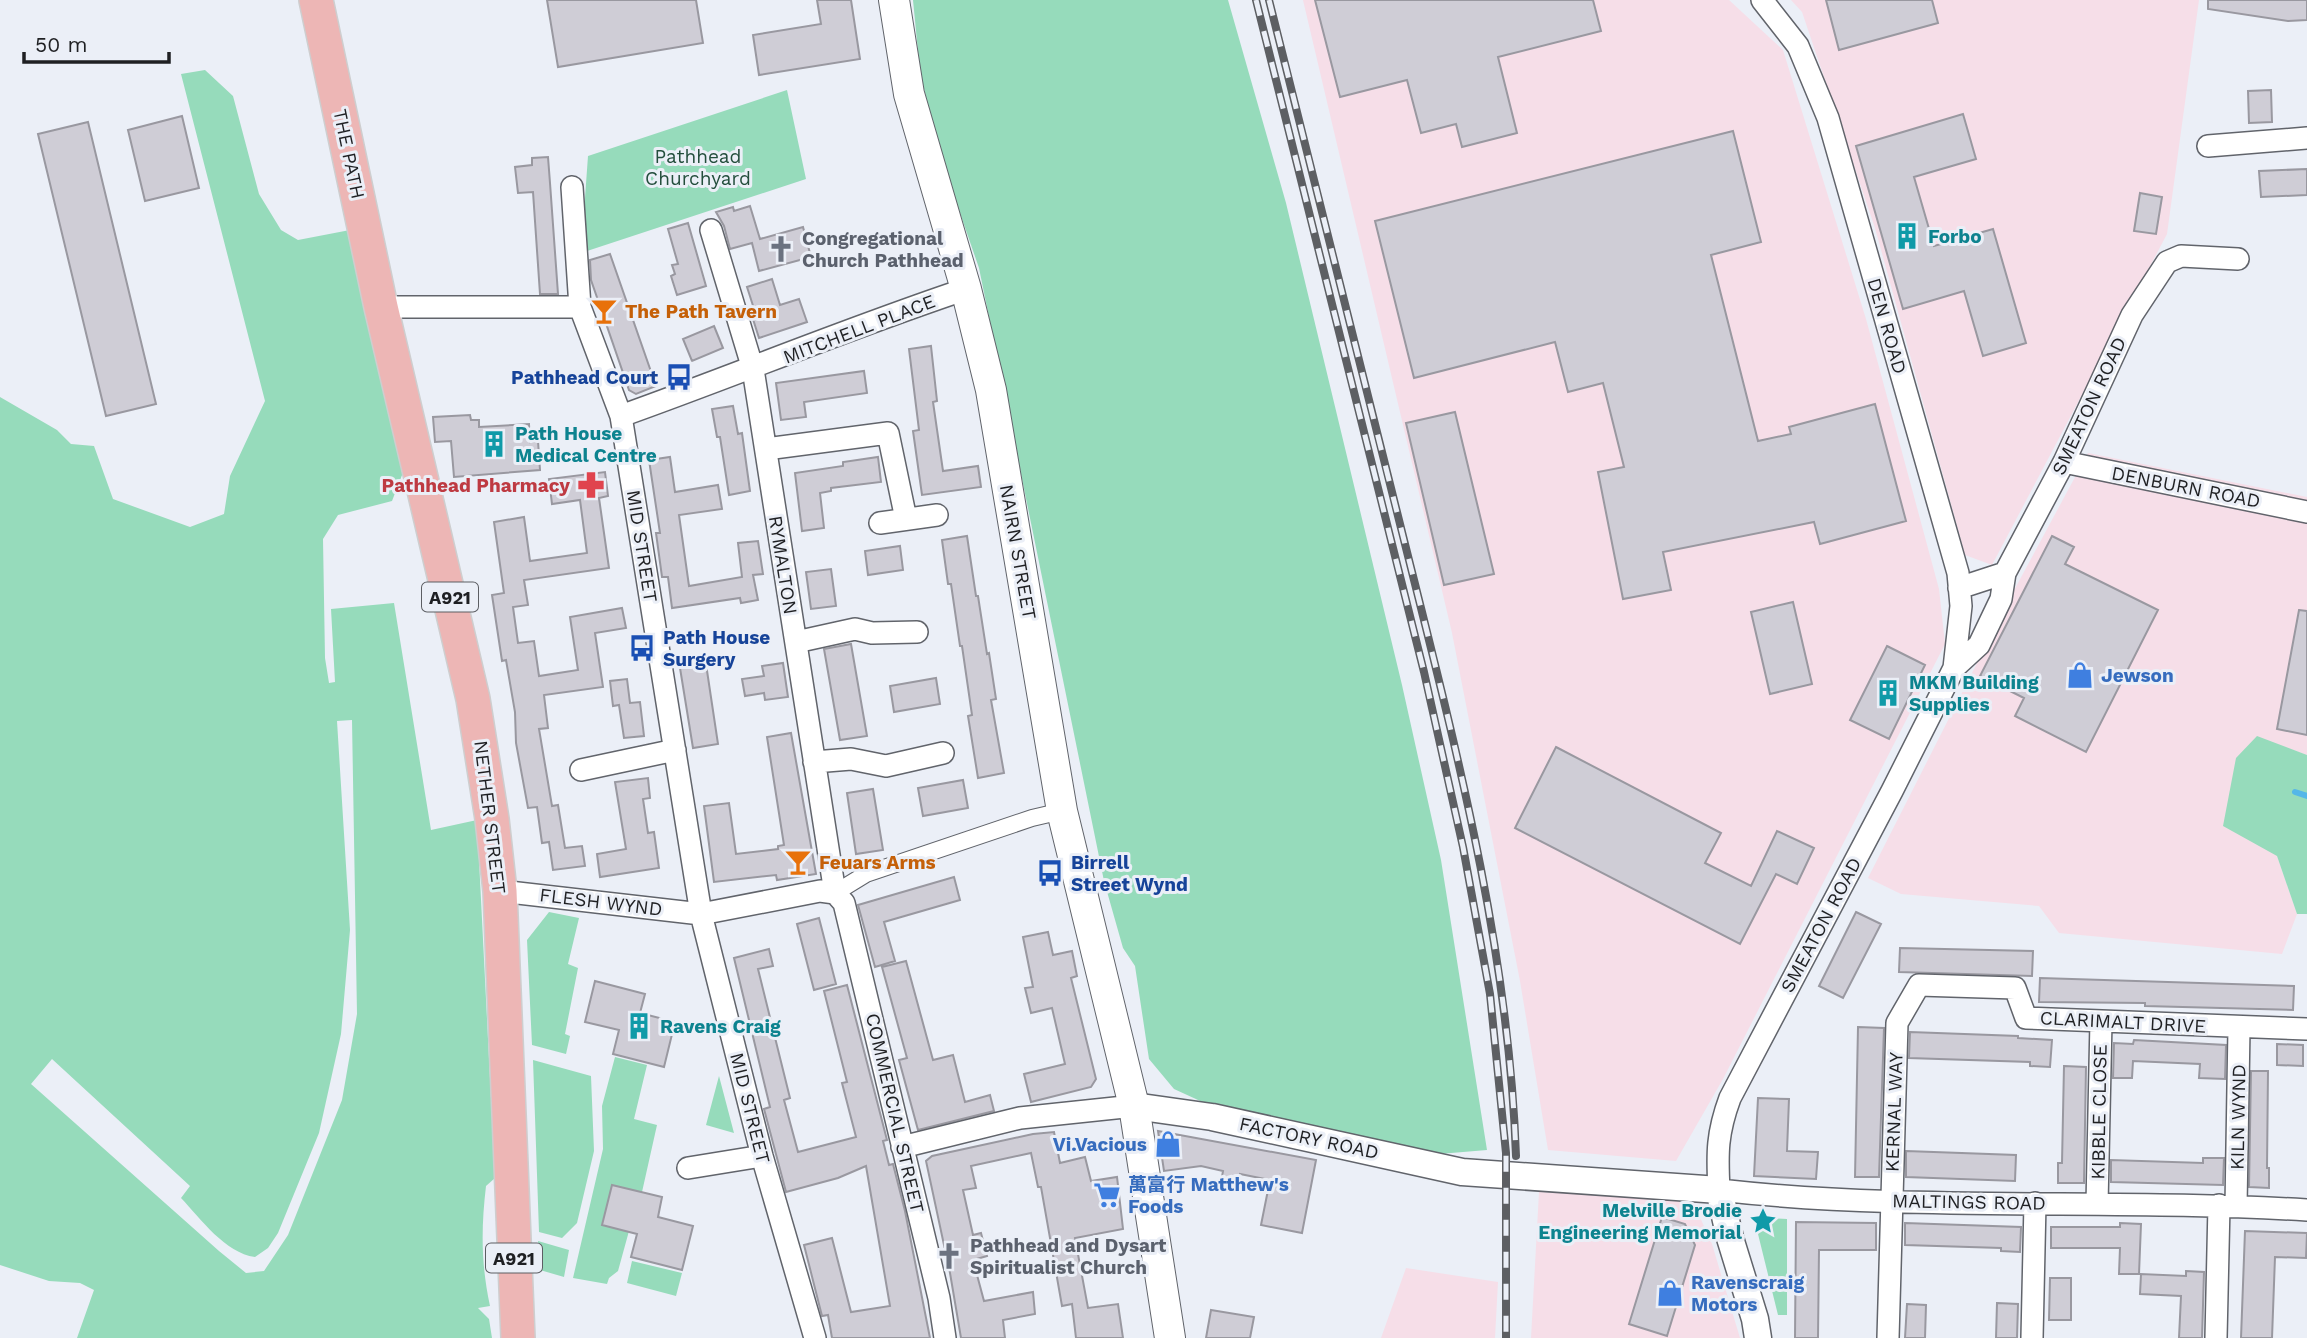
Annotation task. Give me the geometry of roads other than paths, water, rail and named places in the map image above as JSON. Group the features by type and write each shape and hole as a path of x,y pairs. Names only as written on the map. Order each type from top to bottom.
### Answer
{"main road":[{"name":"THE PATH","path":"316,0 382,307"},
{"name":"NAIRN STREET","path":"894,0 909,94 966,289 991,390 1062,811 1134,1106 1170,1338"},
{"name":"NETHER STREET","path":"382,307 473,699 492,818 500,891 517,1338"}],"street":[{"name":"DEN ROAD","path":"1762,0 1798,46 1828,118 1958,573 1961,606 1954,668"},
{"path":"2208,146 2307,138"},
{"name":"MID STREET","path":"572,187 580,307 621,416 701,914 762,1156 815,1338"},
{"path":"711,230 753,369"},
{"name":"SMEATON ROAD","path":"1719,1190 1717,1149 1721,1122 1730,1098 1954,668 1979,646 2001,599 2005,573 2064,462 2132,315 2167,262 2181,256 2238,259"},
{"name":"MITCHELL PLACE","path":"621,416 966,289"},
{"path":"382,307 580,307"},
{"name":"RYMALTON","path":"753,369 835,893"},
{"path":"766,449 888,433 906,519"},
{"name":"DENBURN ROAD","path":"2064,462 2307,512"},
{"path":"880,523 937,515"},
{"path":"1959,588 2005,573"},
{"path":"796,642 855,629 872,633 917,632"},
{"path":"581,770 675,750"},
{"path":"814,762 851,759 886,766 943,753"},
{"path":"835,893 866,874 1032,818 1062,811"},
{"name":"FLESH WYND","path":"500,891 701,914 820,891 835,893"},
{"name":"COMMERCIAL STREET","path":"835,893 844,903 939,1298 945,1338"},
{"name":"CLARIMALT DRIVE","path":"1897,1023 1919,985 2015,988 2026,1018 2307,1029"},
{"name":"KIBBLE CLOSE","path":"2096,1204 2101,1021"},
{"name":"KERNAL WAY","path":"1888,1338 1897,1023"},
{"name":"KILN WYND","path":"2216,1338 2228,1206 2239,1028"},
{"name":"FACTORY ROAD","path":"902,1147 1020,1118 1134,1106 1212,1117 1462,1172 1719,1190"},
{"path":"688,1168 762,1156"},
{"path":"1719,1190 1758,1338"},
{"name":"MALTINGS ROAD","path":"1719,1190 1760,1195 1892,1201 2228,1206 2307,1210"},
{"path":"2032,1338 2035,1203"}],"waterway":[{"path":"2295,792 2307,796"}],"railway":[{"path":"1256,0 1424,672 1463,847 1490,994 1506,1153 1506,1338"},
{"path":"1269,0 1463,781 1492,930 1503,1005 1516,1156"}],"place":[{"name":"Forbo","path":"1907,236"},
{"name":"Congregational Church Pathhead","path":"781,249"},
{"name":"The Path Tavern","path":"604,311"},
{"name":"Pathhead Court","path":"679,377"},
{"name":"Path House Medical Centre","path":"494,444"},
{"name":"Pathhead Pharmacy","path":"591,485"},
{"name":"Path House Surgery","path":"642,648"},
{"name":"Jewson","path":"2080,675"},
{"name":"MKM Building Supplies","path":"1888,693"},
{"name":"Feuars Arms","path":"798,862"},
{"name":"Birrell Street Wynd","path":"1050,873"},
{"name":"Ravens Craig","path":"639,1026"},
{"name":"Vi.Vacious","path":"1168,1144"},
{"name":"萬富行 Matthew's Foods","path":"1107,1195"},
{"name":"Melville Brodie Engineering Memorial","path":"1763,1221"},
{"name":"Pathhead and Dysart Spiritualist Church","path":"949,1256"},
{"name":"Ravenscraig Motors","path":"1670,1293"}],"park label":[{"name":"Pathhead Churchyard","path":"698,167"}]}
